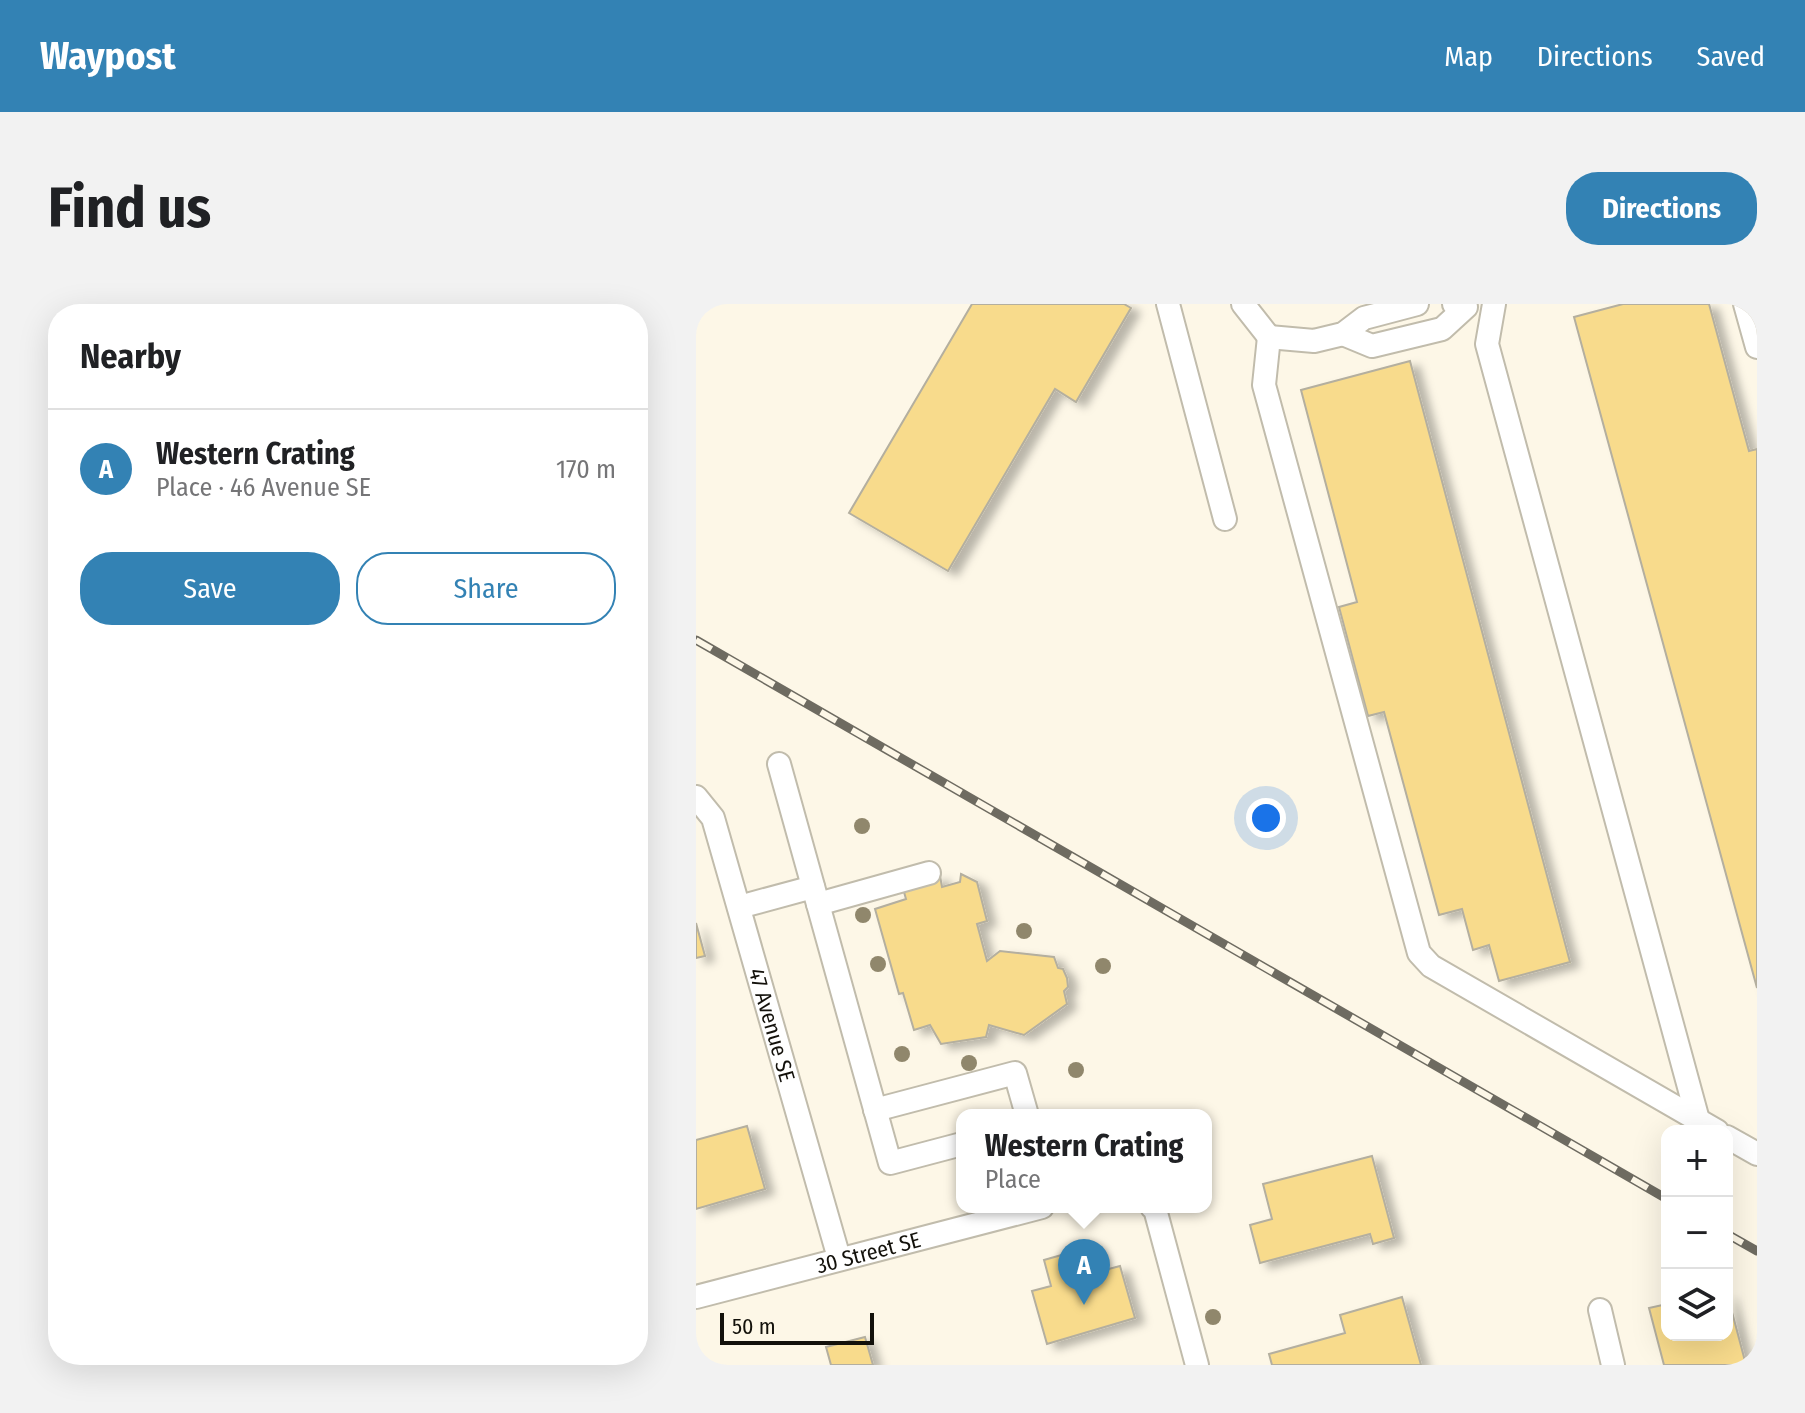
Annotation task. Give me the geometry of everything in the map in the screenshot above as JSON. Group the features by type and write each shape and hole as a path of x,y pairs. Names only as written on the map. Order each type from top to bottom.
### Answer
{"street":[{"path":"1168,304 1225,519"},
{"path":"1417,304 1364,318 1343,334 1314,341 1259,316 1264,385 1419,953 1431,966 1705,1125"},
{"path":"1494,304 1487,344 1707,1125"},
{"path":"1745,304 1757,347"},
{"path":"1343,334 1372,346 1442,329 1468,305"},
{"path":"779,764 890,1163 956,1146"},
{"name":"47 Avenue SE","path":"696,797 713,818 839,1258"},
{"path":"739,907 815,896 929,873"},
{"path":"875,1110 1015,1073 1025,1109"},
{"path":"1733,1140 1757,1154"},
{"name":"30 Street SE","path":"696,1297 1018,1213"},
{"path":"1156,1213 1197,1365"},
{"path":"1600,1310 1613,1365"}],"building":[{"path":"972,304 1124,304 1131,308 1076,402 1055,389 948,571 849,513"},
{"path":"1623,304 1709,304 1749,451 1757,449 1757,988 1574,317"},
{"path":"1410,361 1570,962 1499,981 1489,945 1473,950 1462,909 1439,915 1384,712 1368,716 1339,607 1357,602 1301,390"},
{"path":"961,874 977,882 987,921 977,924 987,961 1000,951 1054,957 1067,978 1068,987 1064,991 1067,1004 1024,1035 989,1025 986,1037 941,1044 930,1025 914,1030 903,993 899,994 875,909 906,899 902,885 940,876 942,887 960,882"},
{"path":"696,923 705,956 696,958"},
{"path":"747,1126 765,1189 696,1209 696,1140"},
{"path":"1372,1156 1394,1238 1373,1244 1370,1234 1260,1263 1250,1225 1272,1219 1263,1184"},
{"path":"1093,1246 1101,1271 1120,1266 1135,1318 1047,1344 1032,1291 1051,1286 1044,1260"},
{"path":"1402,1297 1421,1365 1272,1365 1269,1354 1345,1333 1340,1315"},
{"path":"1661,1305 1661,1341 1733,1341 1733,1316 1746,1365 1664,1365 1649,1308"},
{"path":"865,1337 873,1365 831,1365 826,1347"}],"railway":[{"path":"696,640 1664,1197"},
{"path":"1733,1237 1757,1251"}],"place":[{"name":"Western Crating","path":"1084,1305"}]}
